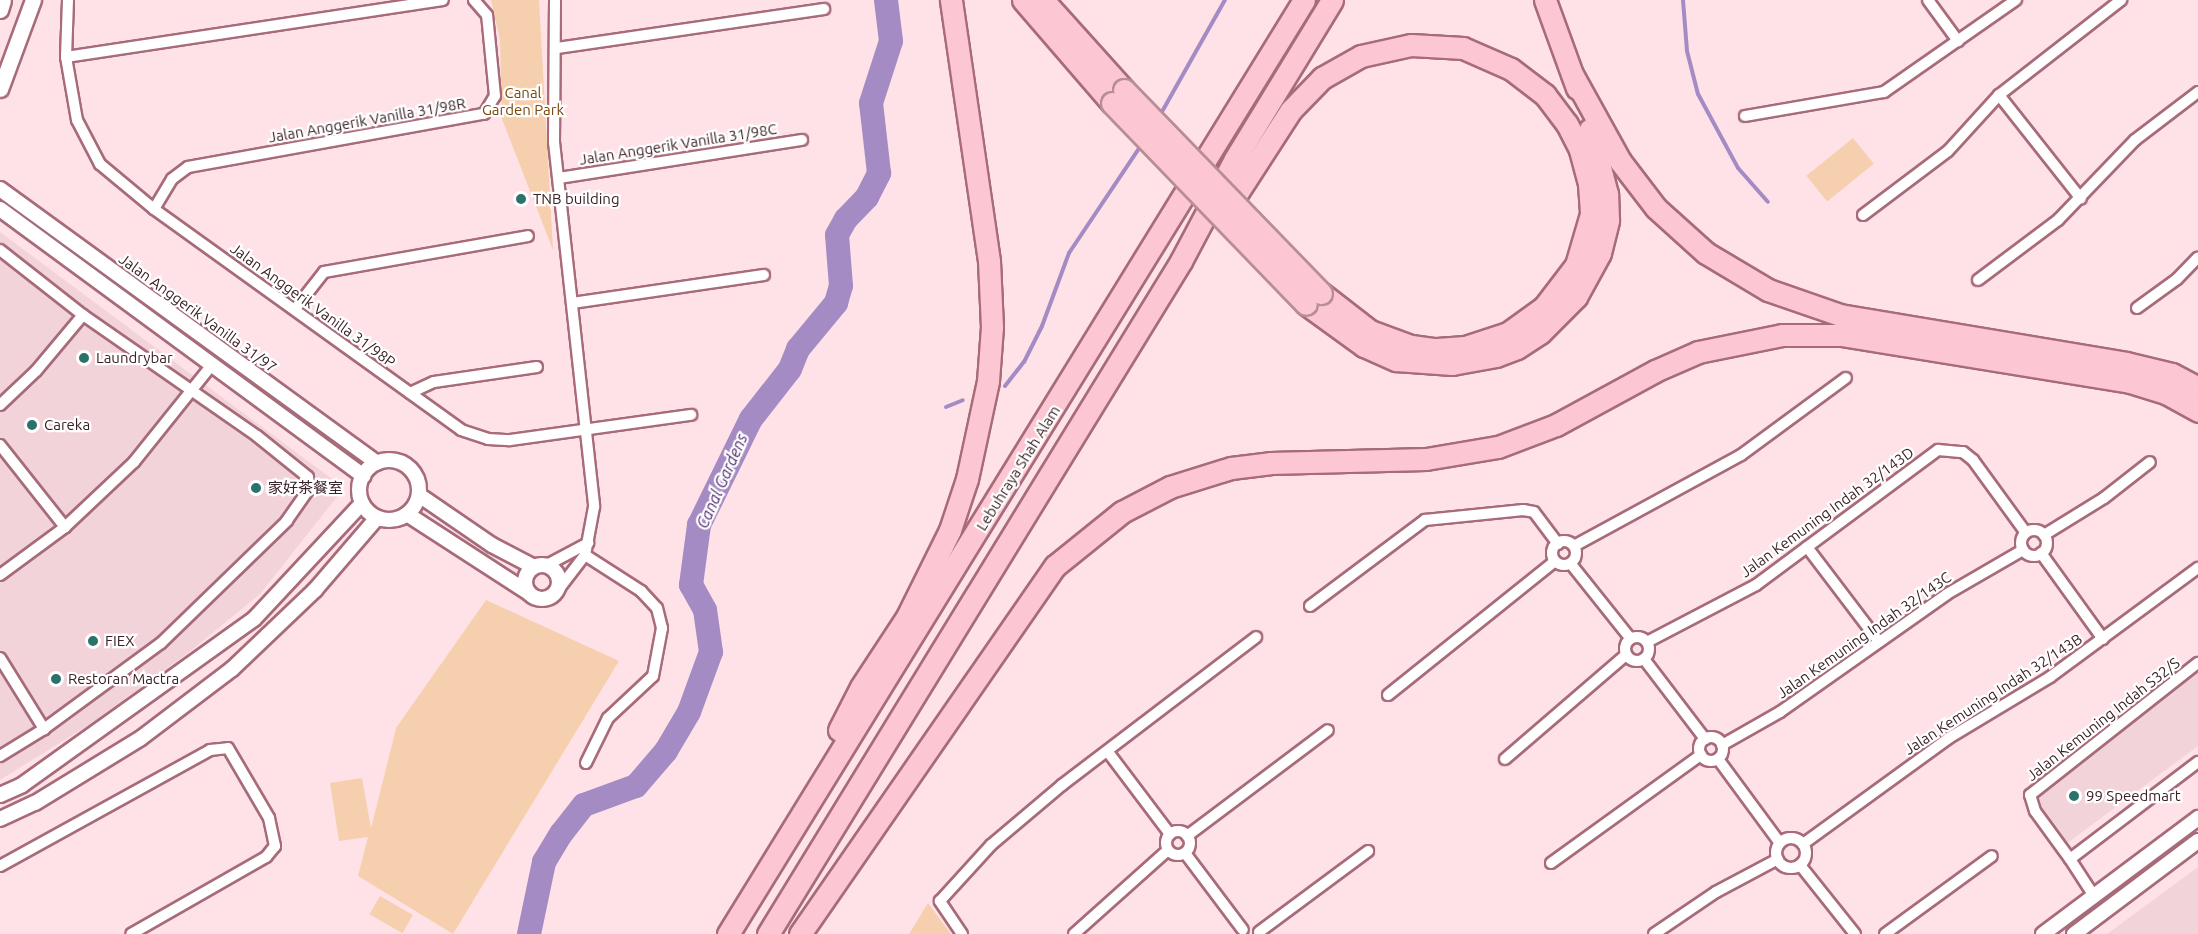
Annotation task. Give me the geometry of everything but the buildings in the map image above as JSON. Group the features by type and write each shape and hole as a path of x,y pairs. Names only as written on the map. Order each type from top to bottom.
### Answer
{"highway":[{"path":"794,822 861,687 907,617 933,569 967,479 988,381 992,327 989,261 951,0"},
{"path":"1023,0 1314,299 1364,346 1396,360 1426,364 1496,356 1517,348 1550,325 1588,279 1600,253 1608,220 1604,171 1545,0"},
{"path":"1043,0 1118,96"},
{"name":"Lebuhraya Shah Alam","path":"728,934 794,822 1053,412 1304,0"},
{"name":"Lebuhraya Shah Alam","path":"768,934 1181,261 1235,159 1332,0"},
{"path":"1181,261 1215,227 1291,110 1339,66 1382,49 1436,44 1486,56 1512,69 1545,95 1567,124 1580,150 1589,184 1591,214 1576,265 1544,308 1500,336 1465,347 1433,349 1411,346 1370,331 1314,299"},
{"path":"1572,75 1620,161 1656,208 1706,253 1768,290 1840,315 2126,363 2172,374 2198,388"},
{"path":"800,934 1055,566 1106,522 1170,487 1231,468 1270,463 1426,459 1498,447 1556,426 1654,371 1698,352 1782,335 1841,335 2130,382 2166,393 2198,411"}],"main road":[{"path":"0,10 3,0"},
{"path":"0,89 33,0"}],"street":[{"name":"Jalan Anggerik Vanilla 31/98P","path":"68,0 66,57 78,120 100,164 154,209 460,430 488,439 537,437 690,415"},
{"path":"66,57 443,0"},
{"name":"Jalan Anggerik Vanilla 31/98R","path":"154,209 171,179 188,167 484,114 495,96 487,15 474,0"},
{"path":"407,514 529,593 544,599 558,590 585,555 594,507 554,142 557,48 555,0"},
{"path":"1928,0 1958,41"},
{"path":"1745,116 1884,92 2016,0"},
{"path":"1863,214 1948,151 1999,95 2121,0"},
{"path":"557,48 824,9"},
{"path":"1978,280 2080,199 2135,140 2198,92"},
{"path":"1999,95 2080,199"},
{"name":"Jalan Anggerik Vanilla 31/98C","path":"558,178 802,140"},
{"name":"Jalan Anggerik Vanilla 31/97","path":"0,189 377,463"},
{"path":"0,209 363,476"},
{"path":"295,309 324,272 528,236"},
{"path":"0,250 83,315 193,389 308,477 307,496 287,521 161,643 45,729 0,756"},
{"path":"2138,308 2177,279 2198,257"},
{"path":"572,303 764,275"},
{"path":"0,405 36,371 83,315"},
{"path":"0,574 65,527 134,462 211,366"},
{"path":"410,393 434,382 537,367"},
{"path":"1574,546 1741,455 1846,378"},
{"path":"0,445 65,527"},
{"name":"Jalan Kemuning Indah 32/143D","path":"1647,642 1755,585 1938,450 1963,452 1973,460 2026,532"},
{"path":"2044,535 2104,498 2150,462"},
{"path":"0,795 32,779 254,619 362,503 363,476 377,463 404,464 416,477 419,495 407,514 393,520 377,518 362,503"},
{"path":"419,495 492,545 557,572 558,590"},
{"path":"1310,606 1425,520 1524,510 1534,512 1558,544"},
{"path":"0,819 35,803 141,738 232,669 315,590 377,518"},
{"path":"2034,530 2044,535 2047,543 2041,554 2033,556 2023,550 2022,539 2026,532 2034,530"},
{"path":"1555,561 1552,554 1558,544 1564,542 1574,546"},
{"path":"529,593 525,579 540,566 588,543"},
{"path":"1571,564 1576,554 1574,546"},
{"path":"1807,547 1879,642"},
{"name":"Jalan Kemuning Indah 32/143C","path":"1722,745 1780,712 1947,594 2023,550"},
{"path":"2041,554 2103,639"},
{"path":"585,555 641,591 657,608 662,628 653,676 640,692 614,711 586,763"},
{"path":"1388,695 1555,561 1571,564 1630,638"},
{"name":"Jalan Kemuning Indah 32/143B","path":"1803,844 1950,738 2050,677 2198,568"},
{"path":"962,934 940,901 1012,825 1256,637"},
{"path":"1641,637 1647,642 1650,649 1644,659 1632,660 1626,655 1625,644 1630,638 1641,637"},
{"path":"1505,759 1626,655"},
{"path":"0,658 45,729"},
{"path":"1644,659 1705,740"},
{"name":"Jalan Kemuning Indah S32/S","path":"2094,896 2035,811 2030,795 2198,663"},
{"path":"1187,836 1328,730"},
{"path":"1705,740 1715,738 1722,745 1718,759"},
{"path":"1551,862 1701,754 1705,740"},
{"path":"0,866 220,747 228,748 236,757 269,818 275,846 267,857 131,934"},
{"path":"1108,753 1170,834"},
{"path":"1701,754 1708,761 1718,759"},
{"path":"1718,759 1780,843 1778,859"},
{"path":"2070,859 2198,762"},
{"path":"2043,934 2198,818"},
{"path":"1181,832 1187,836 1190,847 1185,853 1174,855 1168,850 1165,844 1170,834 1181,832"},
{"path":"1778,859 1788,867 1800,865 1806,855 1803,844 1792,838 1780,843"},
{"path":"2074,934 2198,841"},
{"path":"1074,934 1168,850"},
{"path":"1185,853 1241,932 1254,928 1260,933 1368,851"},
{"path":"1885,934 1992,856"},
{"path":"1654,934 1716,892 1778,859"},
{"path":"1800,865 1855,934"}],"shaded area":[{"path":"0,232 344,488 260,594 188,653 90,724 0,780"},
{"path":"2198,669 2198,746 2066,844 2035,804 2035,797"},
{"path":"2198,867 2198,934 2107,934"}],"green space":[{"name":"Canal Garden Park","path":"491,0 539,0 553,250 502,119 500,40"},
{"path":"1853,138 1874,164 1827,201 1806,176"},
{"path":"486,600 619,661 453,934 358,876 368,837 339,841 330,783 362,778 371,828 396,728"},
{"path":"380,896 413,915 402,933 370,914"},
{"path":"928,903 951,934 909,934"}],"waterway":[{"name":"Canal Gardens","path":"529,934 544,862 561,834 584,805 636,786 666,751 689,712 711,652 705,610 691,585 699,525 751,419 790,369 798,349 836,303 841,286 837,235 846,219 867,197 879,173 871,103 891,41 886,0"},
{"path":"1159,117 1225,0"},
{"path":"1683,0 1687,51 1698,94 1738,168 1768,202"},
{"path":"1005,386 1024,362 1042,326 1069,253 1142,144"},
{"path":"946,407 963,400"}],"place":[{"name":"TNB building","path":"521,199"},
{"name":"Laundrybar","path":"84,358"},
{"name":"Careka","path":"32,425"},
{"name":"家好茶餐室","path":"256,488"},
{"name":"FIEX","path":"93,641"},
{"name":"Restoran Mactra","path":"56,679"},
{"name":"99 Speedmart","path":"2074,796"}]}
